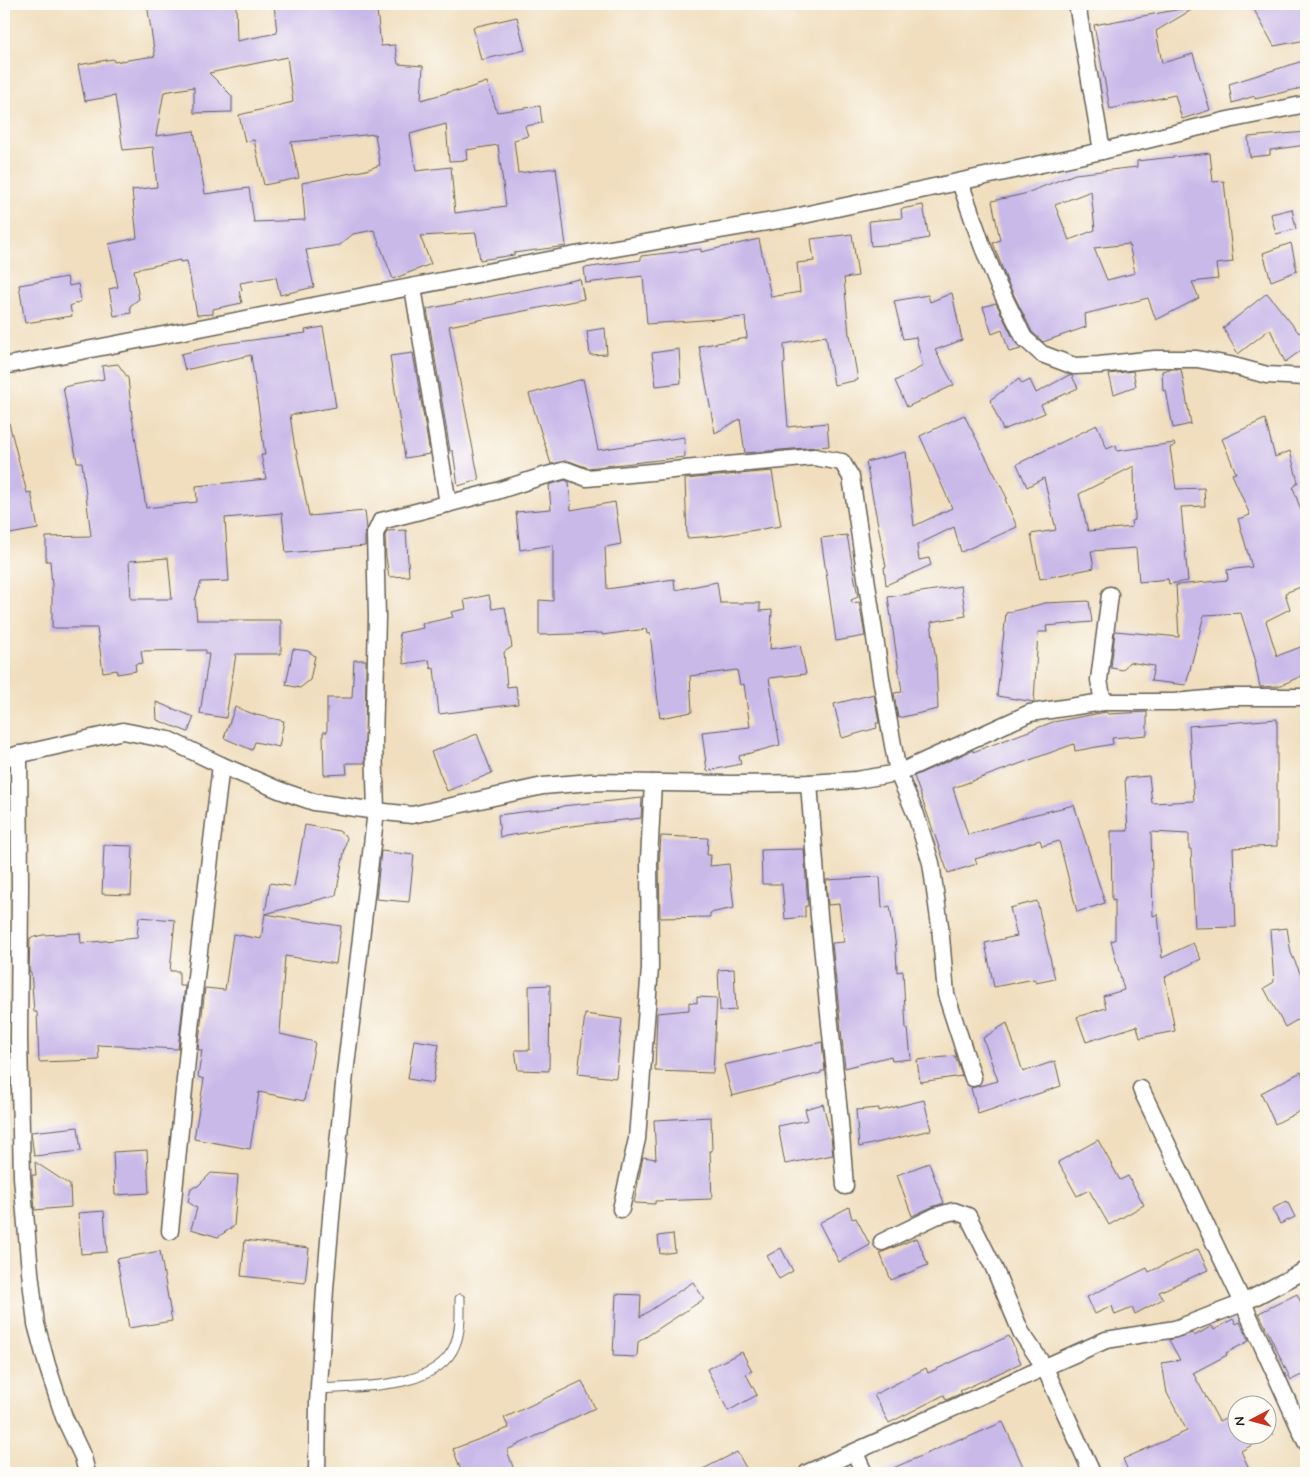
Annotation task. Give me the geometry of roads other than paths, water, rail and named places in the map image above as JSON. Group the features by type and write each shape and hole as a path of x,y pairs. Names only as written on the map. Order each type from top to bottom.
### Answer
{"street":[{"path":"1076,4 1102,151"},
{"path":"4,366 575,255 790,218 1102,151 1228,120 1306,104"},
{"path":"960,182 982,245 1011,311 1024,338 1042,354 1074,366 1155,359 1197,359 1230,365 1267,375 1306,377"},
{"path":"413,287 448,504"},
{"path":"317,1473 319,1388 325,1289 344,1084 376,811 374,743 376,617 374,534 381,521 566,470 587,478 814,457 842,462 851,477 881,678 898,772 916,815 931,863 940,926 946,994 973,1078"},
{"path":"1103,702 1099,680 1110,595"},
{"path":"87,1473 83,1457 64,1417 47,1365 36,1324 30,1272 22,1177 19,1040 20,884 11,756 123,730 169,740 279,790 314,802 412,815 543,786 592,782 733,784 856,780 898,772 1030,713 1103,702 1174,702 1228,697 1306,697"},
{"path":"170,1231 192,1010 221,765"},
{"path":"621,1209 637,1139 650,968 649,860 653,783"},
{"path":"809,783 819,916 845,1186"},
{"path":"1142,1089 1306,1442"},
{"path":"882,1242 936,1216 954,1211 968,1216 994,1268 1021,1332 1045,1368 1092,1473"},
{"path":"807,1473 1106,1340 1175,1329 1243,1303 1306,1270"},
{"path":"854,1453 864,1473"}],"lane":[{"path":"319,1388 388,1385 416,1378 442,1363 455,1346 460,1324 460,1299"}]}
